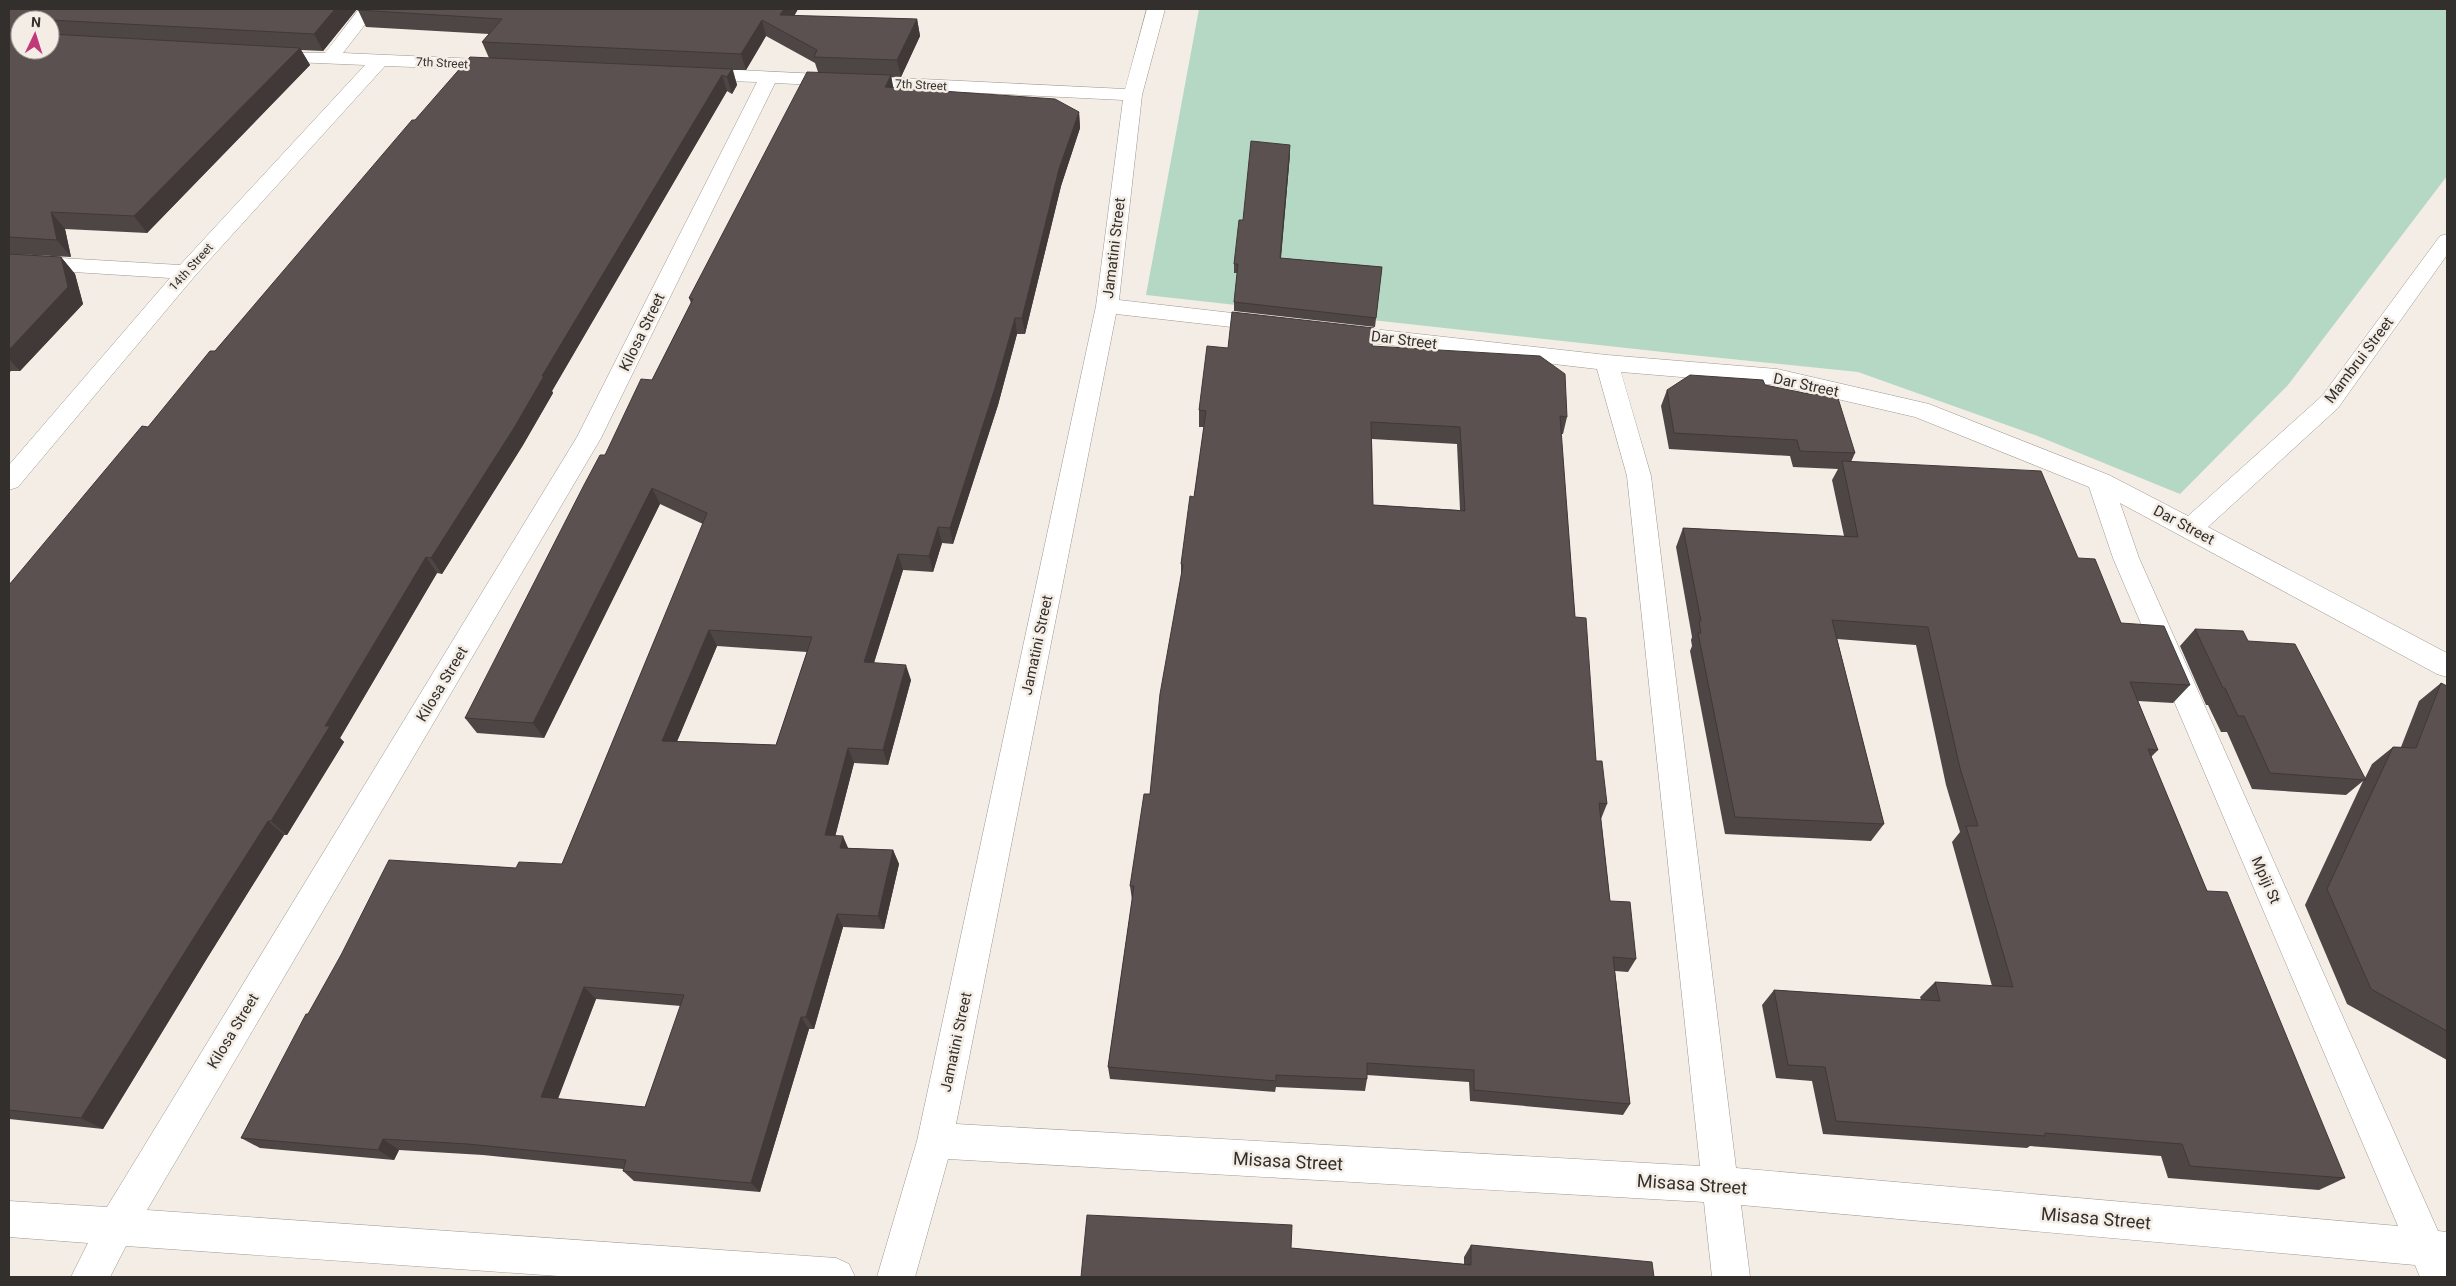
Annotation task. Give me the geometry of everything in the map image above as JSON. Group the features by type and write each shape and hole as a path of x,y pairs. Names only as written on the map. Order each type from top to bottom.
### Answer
{"street":[{"path":"330,59 368,9"},
{"name":"Jamatini Street","path":"896,1277 936,1141 1107,306 1133,95 1156,9"},
{"name":"7th Street","path":"252,55 520,66"},
{"name":"14th Street","path":"9,481 186,272 380,60"},
{"name":"7th Street","path":"679,73 1133,95"},
{"name":"Kilosa Street","path":"90,1277 116,1227 589,438 769,77"},
{"name":"Mambrui Street","path":"2191,528 2330,402 2447,240"},
{"path":"9,261 186,272"},
{"name":"Dar Street","path":"1107,306 1607,363 1777,377 1921,410 2100,481 2447,666"},
{"path":"1607,363 1639,476 1731,1277"},
{"name":"Mpiji St","path":"2100,481 2126,558 2437,1258"},
{"name":"Misasa Street","path":"936,1141 1719,1185 2437,1258"},
{"path":"9,1219 836,1277"}],"green space":[{"path":"1199,9 2447,9 2447,176 2288,385 2180,494 2035,435 1858,372 1146,295"}],"building":[{"path":"9,9 335,9 314,34 60,21 60,10 10,10 10,60 60,60 60,35 300,48 134,216 51,212 57,240 9,237"},
{"path":"359,9 784,9 780,15 917,19 897,60 814,57 817,50 762,20 741,54 482,42 502,19"},
{"path":"470,57 732,69 727,77 722,75 542,376 544,376 514,428 431,558 426,557 325,726 330,726 81,1118 9,1110 9,585 142,426 148,427 210,351 215,351 412,120 415,120"},
{"path":"807,72 891,75 885,87 1055,99 1079,112 1059,169 1022,318 1015,318 995,388 950,528 938,527 929,556 898,554 864,662 906,665 883,750 848,748 825,835 843,836 840,848 893,850 878,916 837,914 806,1017 801,1017 751,1183 623,1171 626,1160 468,1144 383,1139 378,1150 241,1138 306,1014 308,1014 341,955 389,860 516,868 519,862 562,864 707,513 652,488 533,723 465,718 584,485 600,455 605,455 641,379 652,380 693,299 689,298","holes":["709,630 812,637 776,745 662,741","584,987 684,995 645,1107 541,1097"]},
{"path":"1251,141 1290,145 1280,258 1382,267 1376,318 1234,302 1238,264 1234,264 1239,220 1243,220"},
{"path":"9,254 61,257 68,287 9,350"},
{"path":"1232,312 1374,328 1372,346 1540,356 1565,374 1567,417 1560,416 1575,617 1586,618 1596,761 1602,761 1607,804 1599,803 1610,901 1630,902 1636,959 1613,957 1630,1104 1474,1090 1474,1070 1367,1063 1367,1079 1276,1075 1276,1081 1108,1067 1134,886 1130,886 1144,794 1150,794 1160,694 1183,565 1181,564 1190,496 1194,497 1206,411 1199,410 1207,346 1228,348","holes":["1371,422 1460,427 1465,511 1373,505"]},
{"path":"1690,375 1763,380 1765,385 1809,394 1837,395 1855,453 1800,451 1797,440 1674,433 1667,390"},
{"path":"1842,461 2041,471 2078,558 2095,559 2121,623 2164,626 2190,685 2130,682 2158,750 2148,749 2207,891 2227,892 2345,1178 2190,1166 2182,1144 2045,1133 2045,1136 1836,1121 1825,1067 1788,1065 1774,990 1940,1001 1935,982 2013,987 1966,826 1978,826 1960,768 1928,627 1832,620 1884,824 1735,817 1698,633 1701,633 1699,621 1701,621 1683,528 1858,537"},
{"path":"2195,629 2243,631 2248,641 2295,644 2366,780 2270,773 2244,716 2238,716"},
{"path":"2441,683 2447,686 2447,1031 2371,989 2327,889 2393,747 2416,748"},
{"path":"1087,1215 1292,1225 1291,1248 1471,1265 1471,1245 1652,1262 1654,1277 1081,1277"}]}
